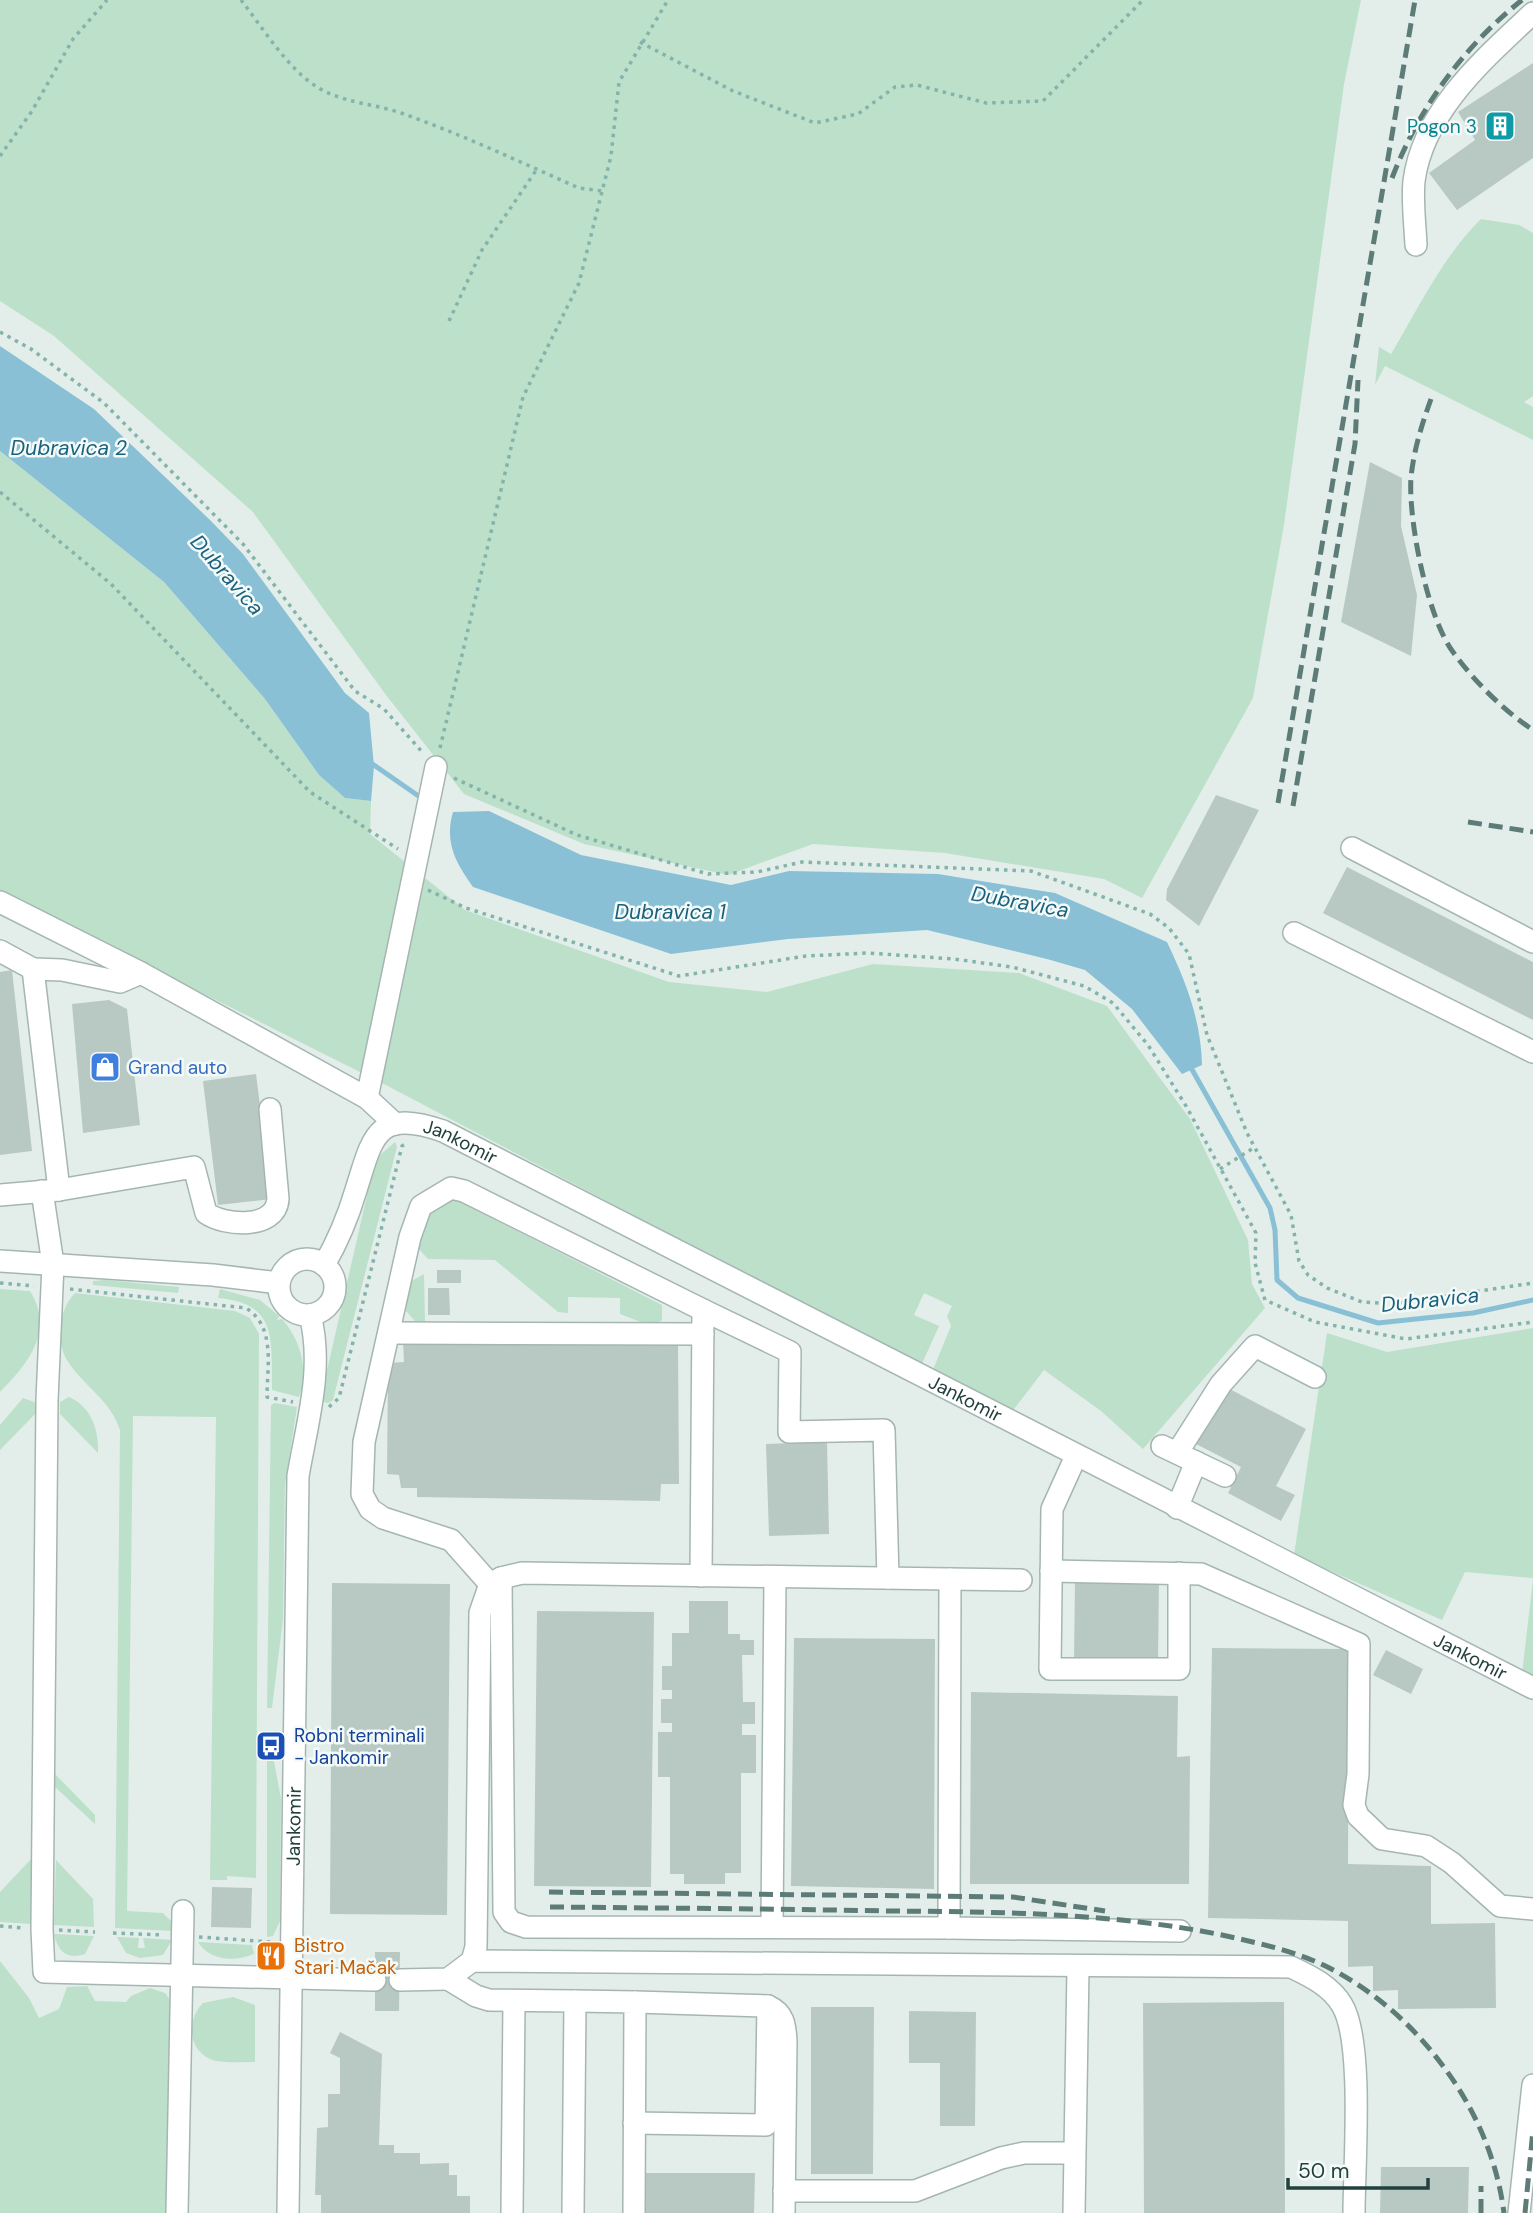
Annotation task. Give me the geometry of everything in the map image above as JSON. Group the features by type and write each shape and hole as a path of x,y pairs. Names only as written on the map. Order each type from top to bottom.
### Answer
{"street":[{"path":"1416,245 1414,181 1423,146 1445,105 1494,50 1533,13"},
{"path":"367,1098 436,767"},
{"path":"1352,848 1533,942"},
{"name":"Jankomir","path":"0,902 141,973 367,1098 394,1124"},
{"path":"1294,933 1533,1052"},
{"path":"0,951 33,969 62,970 120,982 141,973"},
{"path":"33,969 53,1264 47,1400 42,1929 44,1972 375,1980"},
{"path":"0,1195 50,1190 194,1167 205,1213 217,1221 255,1221 269,1217 278,1207 270,1109"},
{"name":"Jankomir","path":"324,1265 346,1220 369,1145 376,1135 394,1124 419,1124 443,1131 1533,1688"},
{"path":"888,1578 884,1430 789,1432 790,1352 464,1191 451,1188 421,1206 410,1237 364,1442 362,1494 370,1509 383,1518 451,1540 495,1581 504,1912 511,1922 526,1927 949,1927 1180,1931"},
{"path":"309,1259 324,1265 332,1275 334,1293 324,1310 310,1315 289,1310 279,1295 279,1283 285,1269 292,1263 309,1259"},
{"path":"0,1261 213,1275 279,1283"},
{"path":"701,1576 703,1310"},
{"name":"Jankomir","path":"288,2213 298,1476 317,1357 310,1315"},
{"path":"388,1333 703,1335"},
{"path":"1225,1476 1170,1450 1221,1384 1255,1346 1315,1377"},
{"path":"1076,1456 1052,1509 1050,1669 1179,1669 1179,1573"},
{"path":"1177,1508 1196,1462"},
{"path":"1051,1571 1201,1574 1359,1644 1358,1774 1354,1805 1358,1816 1382,1839 1426,1846 1452,1863 1500,1906 1533,1909"},
{"path":"447,1979 472,1961 477,1947 480,1613 495,1581 522,1573 1021,1580"},
{"path":"772,1926 775,1577"},
{"path":"949,1927 950,1579"},
{"path":"177,2213 183,1910"},
{"path":"472,1961 1078,1968 1291,1967 1319,1981 1342,2005 1355,2045 1354,2213"},
{"path":"1074,2213 1078,1968"},
{"path":"400,1980 447,1979 476,1996 514,2001 768,2006 785,2022 784,2213"},
{"path":"512,2213 514,2001"},
{"path":"573,2213 575,2001"},
{"path":"634,2213 635,2002"},
{"path":"634,2123 766,2125 768,2006"},
{"path":"1519,2213 1533,2085"},
{"path":"784,2191 915,2191 1001,2158 1024,2153 1074,2153"}],"path":[{"path":"0,156 32,111 73,38 107,0"},
{"path":"241,0 282,52 314,85 346,100 418,119 579,188 602,191"},
{"path":"436,767 523,397 579,283 611,156 619,82 668,0"},
{"path":"640,43 733,91 815,123 858,114 895,87 917,85 986,103 1043,101 1143,0"},
{"path":"449,321 482,250 537,169"},
{"path":"0,332 32,349 104,403 243,544 355,691 384,709 436,767 577,835 708,874 757,872 802,862 1031,872 1150,914 1169,928 1189,954 1207,1035 1255,1147 1291,1215 1299,1261 1308,1275 1327,1288 1362,1301 1392,1304 1533,1283"},
{"path":"0,492 111,584 310,792 388,840 415,875 466,908 679,976 806,956 868,953 954,959 1012,967 1084,986 1112,1003 1148,1045 1186,1107 1256,1233 1255,1263 1265,1300 1315,1322 1406,1339 1533,1322"},
{"path":"318,1406 330,1407 339,1398 402,1146 416,1143"},
{"path":"1220,1169 1255,1147"},
{"path":"0,1283 246,1308 259,1319 267,1336 267,1397 298,1403"},
{"path":"0,1926 34,1928"},
{"path":"50,1930 95,1932"},
{"path":"113,1933 173,1936"},
{"path":"194,1937 271,1941"}],"green space":[{"path":"0,0 1361,0 1344,84 1284,525 1253,698 1142,898 1104,879 945,853 813,844 728,875 584,844 464,794 386,695 253,512 54,336 0,301"},
{"path":"1481,219 1519,225 1533,233 1533,396 1524,402 1533,407 1533,440 1385,366 1375,385 1379,347 1391,354 1443,266"},
{"path":"0,451 164,582 265,699 319,775 345,798 371,801 370,834 465,910 669,982 767,992 873,964 1019,973 1107,1006 1190,1119 1248,1240 1252,1284 1265,1308 1143,1449 1101,1411 1044,1370 1011,1413 932,1372 951,1326 947,1316 952,1306 924,1293 914,1315 939,1326 921,1366 380,1082 0,892"},
{"path":"395,1142 397,1147 333,1400 328,1403 320,1401 373,1169 380,1155"},
{"path":"457,1200 662,1305 662,1320 657,1324 646,1324 620,1314 620,1298 568,1297 568,1313 558,1312 495,1260 428,1259 418,1248 425,1222 433,1210"},
{"path":"424,1274 425,1322 415,1321 405,1310 408,1283"},
{"path":"93,1281 179,1287 178,1293 93,1285"},
{"path":"0,1289 30,1291 40,1320 35,1346 20,1370 0,1392"},
{"path":"220,1289 260,1300 279,1316 277,1320 282,1319 289,1327 303,1366 299,1397 272,1390 272,1356 268,1328 262,1317 252,1308 238,1301 218,1298"},
{"path":"75,1293 235,1311 250,1318 259,1334 256,1878 227,1876 227,1880 210,1880 216,1417 133,1416 127,1911 163,1913 172,1922 173,1931 115,1928 120,1430 110,1410 73,1369 63,1352 60,1325 65,1307"},
{"path":"1533,1328 1533,1578 1465,1572 1442,1620 1294,1555 1327,1333 1387,1352"},
{"path":"69,1397 89,1413 97,1436 98,1453 60,1414 60,1402"},
{"path":"23,1398 37,1403 37,1412 0,1450 0,1425"},
{"path":"275,1403 297,1407 285,1485 283,1619 272,1708 267,1708 271,1405"},
{"path":"1533,1579 1533,1676 1522,1674"},
{"path":"273,1756 281,1799 280,1921 273,1936 267,1937 267,1760"},
{"path":"55,1774 95,1815 95,1824 55,1787"},
{"path":"33,1857 33,1924 0,1922 0,1892"},
{"path":"56,1860 93,1899 94,1927 54,1925"},
{"path":"54,1934 94,1936 85,1954 73,1956 61,1950"},
{"path":"117,1937 139,1938 138,1948 145,1948 143,1938 172,1940 163,1955 140,1958 126,1953"},
{"path":"198,1942 252,1945 254,1954 223,1958 209,1953"},
{"path":"0,1961 29,1998 39,2018 59,2009 67,1987 87,1986 95,2001 126,2002 131,1996 150,1988 165,1993 170,2000 171,2213 0,2213"},
{"path":"233,1997 255,2005 255,2062 216,2061 200,2052 192,2036 197,2010 203,2003"}],"water":[{"name":"Dubravica 2","path":"0,346 94,409 243,554 345,693 369,713 374,766 371,801 345,798 319,775 265,699 164,582 0,451"},
{"name":"Dubravica 1","path":"489,811 581,855 731,885 789,871 938,874 1055,893 1167,942 1191,1002 1199,1032 1202,1065 1182,1074 1132,1009 1085,970 1047,959 927,930 788,939 671,954 473,887 453,852 450,833 453,812"}],"building":[{"name":"Pogon 3","path":"1533,63 1533,158 1457,210 1429,173 1475,140 1458,112"},
{"path":"1370,462 1402,478 1401,526 1417,595 1411,656 1341,622"},
{"path":"1216,795 1259,810 1199,926 1166,900 1167,889"},
{"path":"1347,867 1533,962 1533,1020 1323,913"},
{"path":"12,970 32,1151 0,1155 0,972"},
{"name":"Grand auto","path":"109,1000 127,1009 140,1125 83,1133 72,1004"},
{"path":"256,1074 272,1199 218,1205 203,1081"},
{"path":"437,1270 461,1270 461,1283 437,1283"},
{"path":"428,1288 449,1288 450,1315 428,1315"},
{"path":"403,1342 678,1344 679,1484 661,1484 660,1501 417,1497 417,1488 401,1488 399,1475 387,1474 388,1363 404,1362"},
{"path":"1224,1386 1306,1429 1276,1486 1295,1495 1281,1521 1228,1493 1241,1467 1194,1443"},
{"path":"827,1442 829,1534 769,1536 766,1444"},
{"path":"1075,1578 1159,1578 1158,1663 1074,1662"},
{"path":"332,1583 450,1584 447,1915 330,1914"},
{"path":"689,1601 728,1601 728,1634 740,1634 740,1640 754,1640 754,1655 742,1655 743,1702 755,1702 755,1724 742,1724 742,1735 756,1735 756,1773 741,1773 741,1873 725,1873 725,1884 684,1884 684,1874 670,1874 670,1777 658,1777 658,1732 672,1732 672,1723 661,1723 661,1699 672,1699 672,1690 662,1690 662,1666 672,1666 672,1633 689,1633"},
{"path":"537,1611 654,1612 651,1887 534,1886"},
{"path":"794,1638 935,1639 934,1889 791,1886"},
{"path":"1212,1648 1349,1649 1348,1864 1431,1866 1431,1924 1495,1923 1496,2008 1398,2009 1398,1990 1373,1991 1373,1966 1348,1967 1348,1921 1208,1918"},
{"path":"1386,1650 1423,1669 1411,1694 1373,1675"},
{"path":"971,1692 1178,1696 1177,1757 1190,1756 1189,1884 970,1884"},
{"path":"212,1887 252,1888 251,1928 211,1927"},
{"path":"375,1952 400,1952 399,2011 375,2011"},
{"path":"1284,2002 1285,2213 1144,2213 1143,2003"},
{"path":"811,2007 874,2007 873,2174 811,2174"},
{"path":"909,2011 976,2012 975,2126 940,2126 940,2063 909,2063"},
{"path":"340,2032 382,2054 379,2145 394,2145 394,2153 420,2153 420,2164 449,2163 449,2175 457,2175 457,2196 470,2196 470,2213 321,2213 321,2195 315,2195 317,2128 328,2127 328,2094 340,2094 340,2058 330,2053"},
{"path":"1381,2167 1469,2167 1468,2213 1380,2213"},
{"path":"643,2173 755,2173 754,2213 643,2213"}],"waterway":[{"name":"Dubravica","path":"371,763 417,795"},
{"name":"Dubravica","path":"1190,1066 1270,1208 1275,1230 1277,1280 1298,1298 1378,1323 1473,1313 1533,1300"}],"railway":[{"path":"1278,803 1415,0"},
{"path":"1392,178 1415,127 1445,80 1481,38 1522,0"},
{"path":"1293,806 1355,444 1358,380"},
{"path":"1431,399 1419,437 1411,477 1416,542 1427,592 1444,636 1461,663 1500,704 1533,730"},
{"path":"1468,822 1533,832"},
{"path":"549,1892 1013,1897 1105,1911"},
{"path":"550,1907 1058,1915 1181,1928 1237,1938 1295,1954 1337,1972 1366,1991 1406,2023 1429,2048 1463,2096 1482,2133 1496,2172 1504,2213"},
{"path":"1525,2213 1533,2130"},
{"path":"1481,2186 1481,2213"}],"place":[{"name":"Pogon 3","path":"1500,126"},
{"name":"Grand auto","path":"105,1067"},
{"name":"Robni terminali - Jankomir","path":"271,1746"},
{"name":"Bistro Stari Mačak","path":"271,1956"}]}
